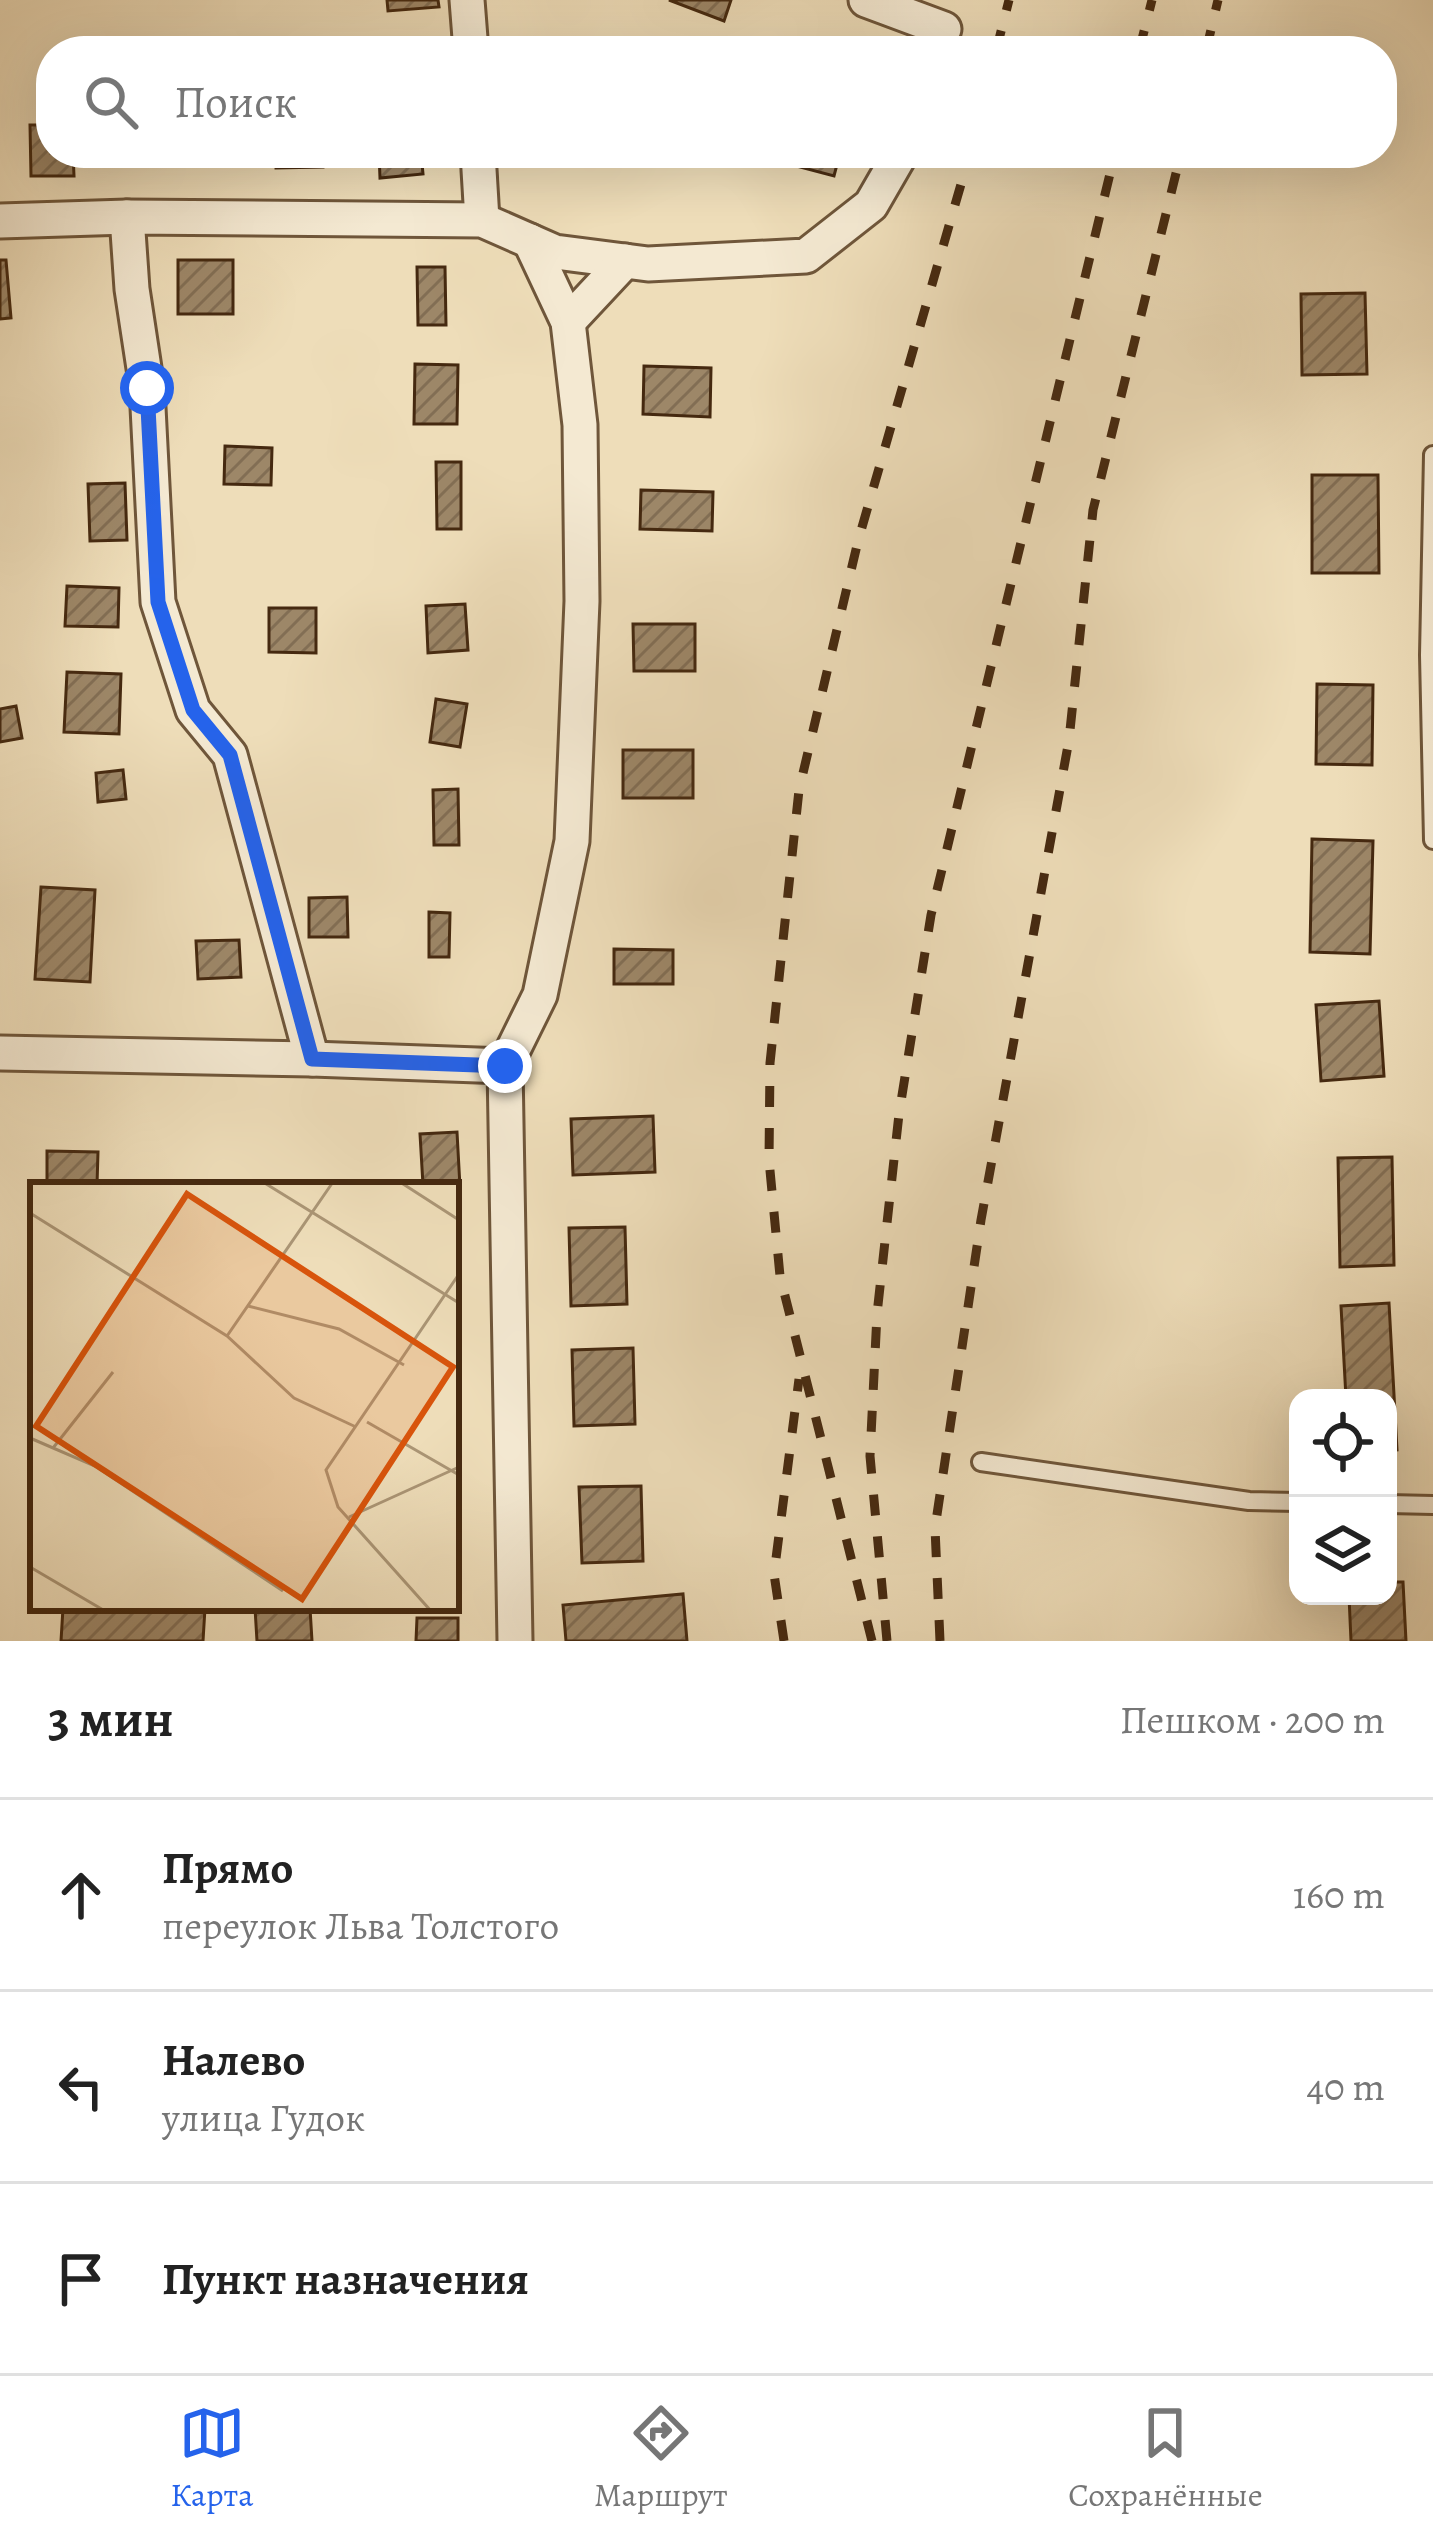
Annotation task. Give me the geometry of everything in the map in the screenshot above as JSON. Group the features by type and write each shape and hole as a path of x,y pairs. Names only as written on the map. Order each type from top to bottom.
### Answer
{"street":[{"path":"467,0 470,36"},
{"path":"866,0 946,26"},
{"path":"479,168 482,220"},
{"path":"0,221 127,217 482,220 555,252 648,264 806,256 871,205 892,168"},
{"path":"127,217 147,388 158,602 193,710 230,755 312,1059"},
{"path":"515,1641 505,1066 540,995 572,841 582,601 580,425 568,322 530,241"},
{"path":"568,322 625,261"},
{"path":"0,1053 505,1066"}],"lane":[{"path":"1433,455 1429,655 1433,840"},
{"path":"981,1462 1249,1501 1289,1502"},
{"path":"1397,1504 1433,1505"}],"building":[{"path":"387,0 438,0 439,7 388,11"},
{"path":"669,0 731,0 724,21"},
{"path":"30,125 36,125 36,168 74,168 74,176 31,176"},
{"path":"380,168 422,168 423,174 380,178"},
{"path":"804,168 836,168 834,176"},
{"path":"0,260 6,260 11,318 0,319"},
{"path":"178,260 233,260 233,314 178,314"},
{"path":"417,267 445,267 446,325 418,325"},
{"path":"1365,293 1367,374 1302,375 1301,294"},
{"path":"415,364 458,365 457,424 414,424"},
{"path":"644,366 711,368 710,417 643,414"},
{"path":"225,446 272,448 271,485 224,484"},
{"path":"436,462 461,462 461,529 437,529"},
{"path":"1312,475 1378,475 1379,573 1312,573"},
{"path":"125,483 127,540 90,541 88,484"},
{"path":"641,490 713,492 712,531 640,529"},
{"path":"67,586 119,588 118,627 65,626"},
{"path":"465,604 468,650 428,653 426,606"},
{"path":"269,608 316,608 316,653 269,652"},
{"path":"633,624 695,624 695,671 634,671"},
{"path":"67,672 121,674 119,734 64,732"},
{"path":"1317,684 1373,685 1372,765 1316,764"},
{"path":"436,699 467,704 460,747 430,742"},
{"path":"16,706 22,738 0,742 0,709"},
{"path":"623,750 693,750 693,798 623,798"},
{"path":"123,770 126,799 98,802 96,773"},
{"path":"458,789 459,845 434,845 433,790"},
{"path":"1312,839 1373,841 1370,954 1310,952"},
{"path":"41,887 95,890 90,982 35,979"},
{"path":"347,897 348,937 309,937 309,898"},
{"path":"429,912 450,913 449,957 429,957"},
{"path":"239,940 241,977 198,979 196,941"},
{"path":"614,949 673,950 673,984 614,984"},
{"path":"1379,1001 1384,1076 1321,1081 1316,1005"},
{"path":"653,1116 655,1172 573,1175 571,1119"},
{"path":"457,1132 460,1187 459,1182 423,1182 420,1134"},
{"path":"47,1151 98,1152 97,1182 47,1182"},
{"path":"1392,1157 1394,1265 1340,1267 1338,1158"},
{"path":"625,1227 627,1304 571,1306 569,1228"},
{"path":"1389,1303 1394,1389 1346,1389 1341,1306"},
{"path":"633,1348 635,1424 574,1426 572,1350"},
{"path":"641,1486 643,1561 582,1563 579,1487"},
{"path":"1397,1582 1403,1582 1406,1641 1351,1641 1349,1605 1397,1605"},
{"path":"683,1594 687,1641 566,1641 563,1605"},
{"path":"63,1611 205,1611 203,1641 61,1641"},
{"path":"255,1611 310,1611 312,1641 257,1641"},
{"path":"417,1618 458,1618 458,1641 416,1641"}],"railway":[{"path":"1000,36 1009,0"},
{"path":"1143,36 1152,0"},
{"path":"1210,36 1218,0"},
{"path":"872,1641 780,1276 769,1160 770,1063 799,790 858,541 966,168"},
{"path":"887,1641 870,1456 877,1314 899,1114 931,915 1111,168"},
{"path":"940,1641 935,1528 981,1220 1069,740 1093,510 1177,168"},
{"path":"784,1641 774,1574 799,1379"}],"route":[{"path":"147,388 158,602 193,710 230,755 312,1059 505,1066"}]}
